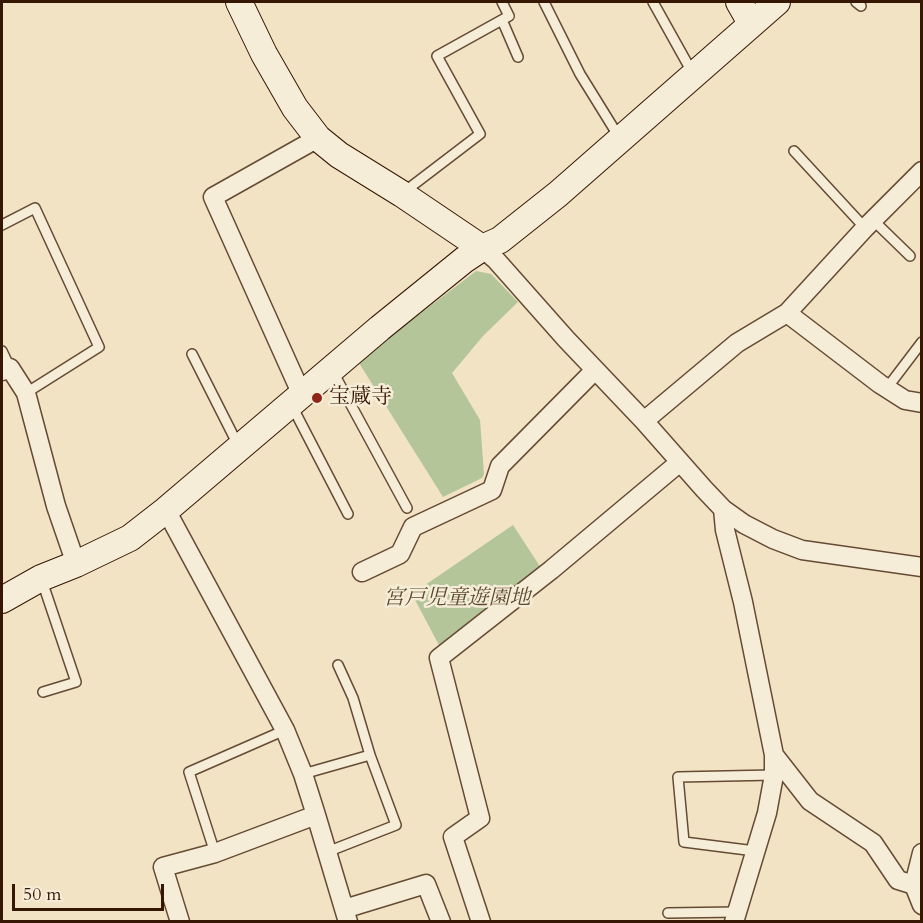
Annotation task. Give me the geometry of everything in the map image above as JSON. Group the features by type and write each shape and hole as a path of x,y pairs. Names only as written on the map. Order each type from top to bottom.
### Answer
{"street":[{"path":"239,2 264,54 295,108 318,138 339,155 482,248 723,508 744,524 773,539 802,550 921,567"},
{"path":"2,600 41,578 130,538 464,260 500,240 558,194 693,75 745,12 777,2"},
{"path":"296,400 213,197 318,138"},
{"path":"644,421 737,343 787,313 921,171"},
{"path":"787,313 887,388 905,400 921,403"},
{"path":"6,369 26,393 56,506 76,564"},
{"path":"362,572 400,554 413,527 492,490 501,466 596,370"},
{"path":"481,921 453,837 480,818 439,658 559,563 680,462"},
{"path":"723,508 725,530 743,602 774,755 774,775 766,813 735,917"},
{"path":"166,510 285,730 303,774 346,915 426,884 441,921"},
{"path":"774,755 810,801 873,843 898,880 919,869 921,905"},
{"path":"180,921 163,867 214,853 316,815"}],"lane":[{"path":"402,194 480,134 437,56 510,16 502,2"},
{"path":"544,2 580,74 620,139"},
{"path":"653,2 693,75"},
{"path":"502,20 518,57"},
{"path":"794,151 869,224 910,256"},
{"path":"2,225 35,208 99,347 26,393"},
{"path":"887,388 921,342"},
{"path":"2,351 6,369"},
{"path":"192,354 239,447"},
{"path":"332,370 407,508"},
{"path":"296,400 348,513"},
{"path":"41,578 76,682 43,692"},
{"path":"327,852 396,825 370,755 353,698 338,665"},
{"path":"214,853 189,772 285,730"},
{"path":"303,774 370,755"},
{"path":"755,851 684,842 678,777 774,775"},
{"path":"668,913 735,917"}],"green space":[{"path":"476,271 491,274 518,302 483,336 452,373 480,420 484,474 482,478 443,497 359,363"},
{"name":"宮戸児童遊園地","path":"513,525 541,568 441,649 412,594"}],"place":[{"name":"宝蔵寺","path":"317,398"}]}
